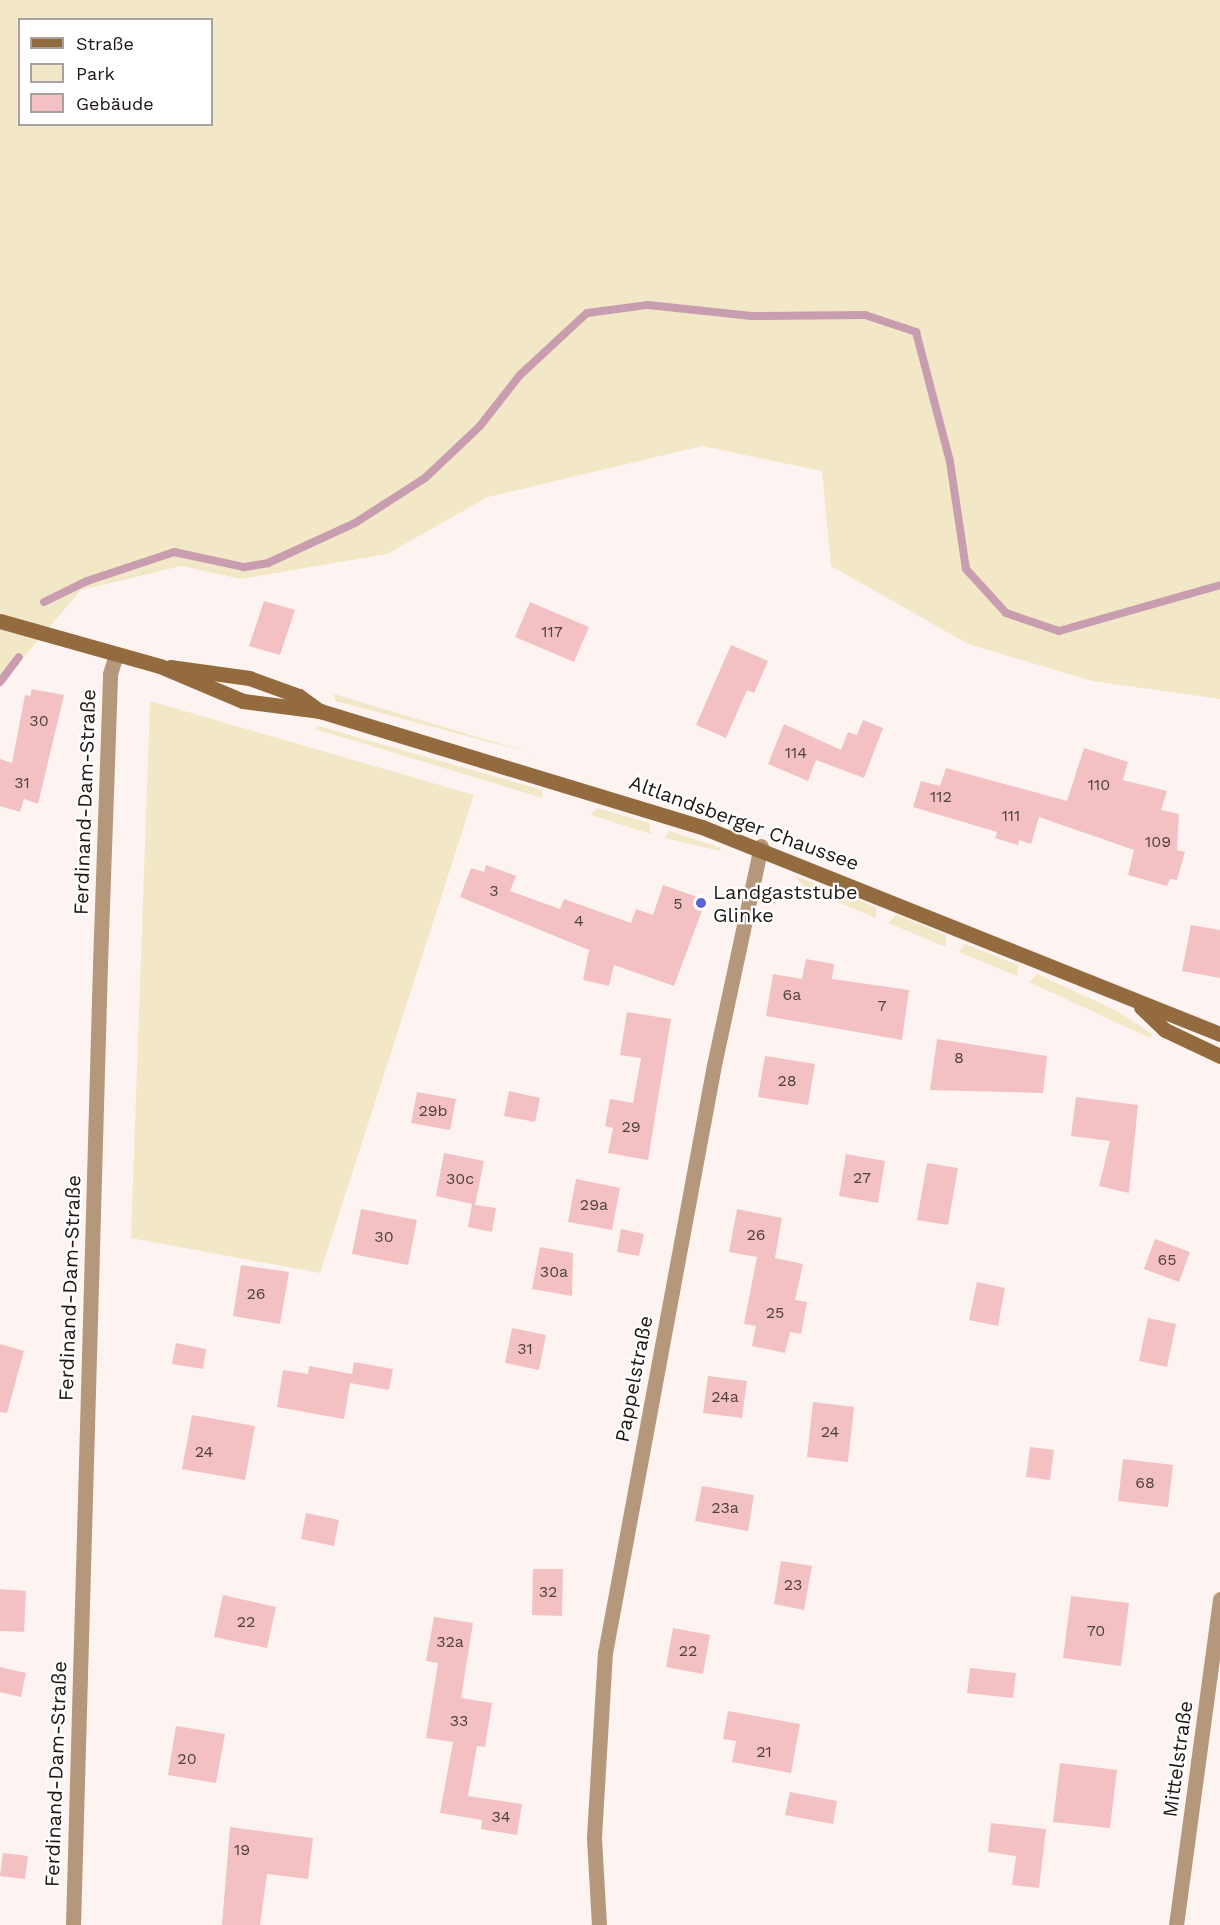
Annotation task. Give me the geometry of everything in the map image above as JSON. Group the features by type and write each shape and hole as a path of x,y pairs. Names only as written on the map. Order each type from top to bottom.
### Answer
{"main road":[{"name":"Altlandsberger Chaussee","path":"1,621 160,666 249,678 300,696 320,711"},
{"name":"Altlandsberger Chaussee","path":"160,666 243,701 320,711 761,846 1141,1007 1173,1012 1220,1034"},
{"name":"Altlandsberger Chaussee","path":"1141,1007 1173,1035 1220,1056"}],"street":[{"name":"Ferdinand-Dam-Straße","path":"73,1925 100,952 110,674 116,654"},
{"name":"Pappelstraße","path":"599,1925 594,1837 604,1653 716,1053 761,846"},
{"name":"Mittelstraße","path":"1176,1925 1220,1599"}],"green space":[{"path":"0,0 1220,0 1220,699 1092,681 968,644 831,566 822,471 702,446 488,497 387,554 241,579 181,566 81,590 0,685"},
{"path":"334,694 534,754 335,701"},
{"path":"150,701 474,795 320,1273 131,1238"},
{"path":"318,726 542,790 543,798 315,729"},
{"path":"597,808 649,823 651,834 591,815"},
{"path":"670,831 721,848 720,851 664,838"},
{"path":"795,876 876,907 876,918 806,889"},
{"path":"896,915 946,935 946,947 888,923"},
{"path":"965,944 1018,965 1017,976 959,952"},
{"path":"1037,974 1119,1012 1152,1034 1150,1038 1029,982"}],"building":[{"path":"264,601 295,610 280,655 249,646"},
{"path":"530,602 589,627 574,662 515,637"},
{"path":"731,645 768,661 754,693 747,690 726,738 696,725"},
{"path":"32,689 64,695 38,804 24,799 20,812 0,806 0,759 12,763 25,695 30,696"},
{"path":"863,720 883,728 864,778 816,760 808,781 768,764 784,724 841,750 848,732 857,735"},
{"path":"1084,748 1128,762 1123,780 1167,791 1161,810 1179,814 1177,850 1185,852 1177,880 1170,879 1167,886 1128,875 1134,850 1039,817 1031,844 1019,840 1018,845 995,838 997,832 913,807 921,781 940,786 946,768 1067,801"},
{"path":"486,865 516,876 510,891 560,909 564,899 631,923 636,909 653,915 663,885 706,900 674,986 614,965 609,986 583,980 589,950 460,897 471,868 484,872"},
{"path":"1191,925 1220,930 1220,978 1182,971"},
{"path":"806,959 834,964 832,979 909,990 902,1040 766,1016 773,974 802,979"},
{"path":"627,1012 671,1019 648,1160 608,1153 613,1128 605,1126 610,1099 633,1103 641,1058 620,1055"},
{"path":"937,1039 1047,1056 1043,1093 930,1090"},
{"path":"765,1056 815,1064 808,1105 758,1097"},
{"path":"509,1091 540,1098 535,1122 504,1116"},
{"path":"417,1092 456,1099 450,1130 411,1123"},
{"path":"1076,1097 1138,1105 1129,1193 1099,1186 1110,1141 1071,1136"},
{"path":"444,1153 484,1161 475,1205 496,1208 492,1232 468,1227 472,1204 436,1196"},
{"path":"846,1154 885,1161 878,1203 839,1196"},
{"path":"927,1163 958,1168 948,1225 917,1220"},
{"path":"576,1179 620,1188 612,1230 568,1222"},
{"path":"361,1209 417,1220 408,1265 352,1254"},
{"path":"737,1209 782,1218 775,1258 803,1264 795,1300 807,1302 801,1334 790,1332 785,1353 752,1346 756,1326 744,1324 757,1257 729,1252"},
{"path":"621,1229 644,1234 639,1256 617,1252"},
{"path":"1155,1239 1190,1252 1179,1282 1144,1269"},
{"path":"540,1247 573,1253 572,1296 532,1289"},
{"path":"241,1265 289,1272 280,1324 233,1316"},
{"path":"977,1282 1005,1288 998,1326 969,1320"},
{"path":"1148,1318 1176,1324 1167,1367 1139,1361"},
{"path":"512,1328 546,1335 539,1370 505,1363"},
{"path":"176,1343 206,1349 203,1369 172,1364"},
{"path":"0,1344 24,1351 7,1413 0,1412"},
{"path":"354,1362 393,1369 389,1390 350,1383 344,1419 277,1407 283,1370 308,1374 309,1366 352,1374"},
{"path":"708,1376 747,1381 742,1418 703,1413"},
{"path":"813,1402 854,1407 848,1462 807,1457"},
{"path":"192,1415 255,1426 245,1480 182,1469"},
{"path":"1030,1447 1054,1450 1050,1480 1026,1477"},
{"path":"1123,1459 1173,1465 1168,1507 1118,1501"},
{"path":"702,1486 754,1495 748,1531 695,1521"},
{"path":"306,1513 339,1520 334,1546 301,1539"},
{"path":"781,1561 812,1566 804,1610 774,1604"},
{"path":"533,1569 563,1569 562,1616 532,1615"},
{"path":"0,1589 26,1591 24,1632 0,1631"},
{"path":"223,1595 276,1607 267,1648 214,1637"},
{"path":"1071,1596 1129,1603 1121,1666 1063,1658"},
{"path":"434,1617 473,1623 461,1698 492,1703 485,1747 477,1746 468,1796 522,1804 517,1835 481,1829 482,1820 440,1813 453,1742 426,1738 438,1663 426,1661"},
{"path":"673,1628 710,1635 703,1674 666,1667"},
{"path":"0,1667 26,1673 21,1697 0,1692"},
{"path":"970,1668 1016,1673 1013,1698 967,1693"},
{"path":"728,1711 800,1724 791,1773 732,1762 736,1741 723,1739"},
{"path":"176,1726 225,1734 216,1783 168,1775"},
{"path":"1060,1763 1117,1770 1110,1828 1053,1822"},
{"path":"790,1792 837,1801 833,1824 785,1815"},
{"path":"991,1823 1046,1829 1039,1888 1012,1885 1016,1856 988,1852"},
{"path":"230,1827 313,1838 308,1879 267,1874 260,1925 222,1925"},
{"path":"3,1853 28,1856 25,1879 0,1876"}],"waterway":[{"path":"44,602 87,581 174,552 244,567 268,563 355,523 425,478 480,426 520,375 587,313 648,305 751,316 865,315 916,332 950,462 966,569 1006,613 1059,631 1220,585"},
{"path":"0,682 19,657"}],"place":[{"name":"Landgaststube Glinke","path":"701,903"}]}
